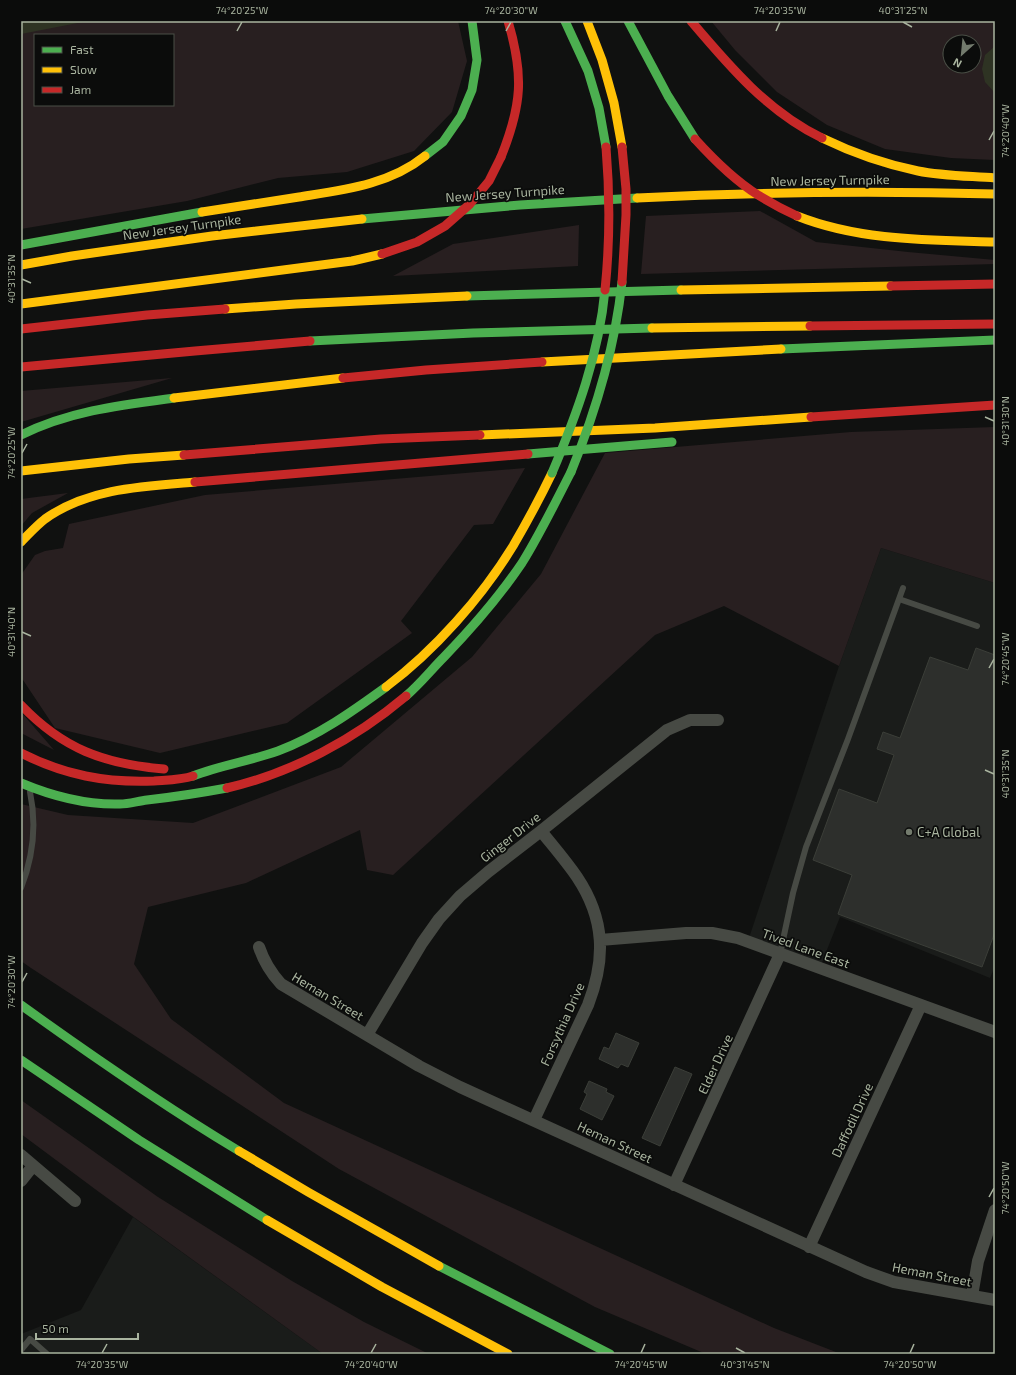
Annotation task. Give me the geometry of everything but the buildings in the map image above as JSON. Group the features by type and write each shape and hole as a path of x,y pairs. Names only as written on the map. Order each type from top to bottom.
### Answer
{"highway":[{"path":"21,245 198,213 352,188 385,179 415,164 443,142 461,116 472,90 477,60 472,21"},
{"path":"21,304 352,261 382,254 417,242 445,226 470,204 489,181 501,157 513,126 518,98 519,68 514,39 508,21"},
{"path":"21,753 35,761 61,771 90,778 123,781 154,781 185,778 254,759 300,741 340,719 378,694 440,638 482,590 508,554 532,514 552,473 583,393 601,315 607,272 610,233 610,188 606,147 598,108 588,71 565,21"},
{"path":"25,785 56,795 88,801 121,804 183,797 227,788 272,775 314,757 354,735 390,709 416,688 468,632 495,600 521,563 546,522 571,472 599,398 617,318 623,274 626,234 626,188 622,147 614,103 602,60 587,21"},
{"path":"628,21 677,113 695,140 742,184 769,202 797,216 827,226 863,234 906,239 995,242"},
{"path":"691,21 737,75 761,97 790,120 819,137 850,151 883,163 919,171 995,178"},
{"name":"New Jersey Turnpike","path":"21,265 206,236 442,211 559,202 702,195 827,192 995,194"},
{"path":"21,329 147,315 296,304 463,296 664,290 995,284"},
{"path":"21,367 300,342 482,333 667,328 995,324"},
{"path":"21,435 35,428 63,418 126,405 293,383 573,359 995,340"},
{"path":"21,471 130,459 381,439 655,428 995,405"},
{"path":"703,434 737,423"},
{"path":"21,542 31,530 52,514 74,502 100,494 135,487 683,441"},
{"path":"21,705 42,726 66,743 92,756 124,765 207,771"},
{"path":"101,794 140,801"},
{"path":"21,1005 109,1067 203,1129 324,1202 518,1309 610,1354"},
{"path":"21,1060 69,1094 234,1201 403,1299 508,1354"}],"street":[{"name":"Ginger Drive","path":"367,1035 422,943 439,919 460,896 488,872 667,730 690,720 718,720"},
{"name":"Forsythia Drive","path":"534,1120 588,1005 595,986 599,964 600,940 596,916 588,896 577,876 541,831"},
{"name":"Tived Lane East","path":"600,940 686,933 712,933 738,938 995,1032"},
{"name":"Heman Street","path":"259,947 263,960 271,973 281,984 433,1073 460,1087 866,1272 894,1282 995,1300"},
{"name":"Elder Drive","path":"674,1185 780,954"},
{"name":"Daffodil Drive","path":"809,1247 921,1005"},
{"path":"21,1155 75,1201"},
{"path":"21,1181 34,1166"},
{"path":"972,1296 978,1261 995,1210"}],"lane":[{"path":"780,954 793,893 806,847 848,739 903,588"},
{"path":"899,599 977,626"},
{"path":"21,888 34,838 34,818 25,785"},
{"path":"21,1350 30,1338 47,1354"}],"shaded area":[{"path":"21,21 458,21 467,61 452,112 414,151 347,172 278,178 187,201 21,229"},
{"path":"21,21 88,21 21,34"},
{"path":"711,21 995,21 995,160 951,158 885,149 827,125 777,92 735,50"},
{"path":"995,46 995,93 985,82 982,69 985,55"},
{"path":"760,211 816,242 995,260 995,264 641,274 646,216"},
{"path":"579,225 578,266 393,276 453,244"},
{"path":"172,378 21,422 21,391"},
{"path":"995,427 995,583 881,548 839,666 724,606 655,635 393,875 367,870 360,830 246,883 148,907 134,964 171,1019 284,1103 774,1328 841,1354 706,1354 595,1307 339,1169 21,961 21,804 68,815 193,823 341,767 472,657 541,574 605,453 851,432"},
{"path":"525,468 493,524 474,525 401,621 412,633 287,723 160,753 55,728 21,677 21,575 35,555 45,551 63,548 69,524 205,495"},
{"path":"68,493 32,513 21,526 21,499"},
{"path":"881,548 995,583 995,966 990,978 840,917 821,965 748,941 839,666"},
{"path":"21,712 54,750 21,733"},
{"path":"21,1100 158,1197 292,1281 364,1322 429,1354 323,1354 21,1134"},
{"path":"133,1217 323,1354 21,1354 21,1334 81,1310"}],"traffic: fast":[{"path":"425,156 443,142 461,116 472,90 477,60 472,21"},
{"path":"565,21 588,71 599,108 606,147"},
{"path":"628,21 668,96 695,139"},
{"path":"362,219 520,205 637,198"},
{"path":"21,245 202,212"},
{"path":"571,472 589,426 603,379 615,331 622,282"},
{"path":"552,473 570,429 586,383 598,337 605,290"},
{"path":"467,296 681,290"},
{"path":"310,341 473,333 652,328"},
{"path":"781,349 995,340"},
{"path":"21,435 58,420 96,410 174,398"},
{"path":"528,454 672,442"},
{"path":"406,696 421,682 475,623 513,576 535,541 571,472"},
{"path":"193,776 278,751 293,745 335,722 386,687"},
{"path":"21,783 69,799 107,804 127,804 144,800 187,795 227,788"},
{"path":"21,1005 128,1080 239,1151"},
{"path":"21,1060 139,1140 267,1220"},
{"path":"439,1266 610,1354"}],"traffic: slow":[{"path":"587,21 602,60 614,103 622,147"},
{"path":"822,138 869,158 905,168 937,174 995,178"},
{"path":"202,212 332,192 365,185 396,174 425,156"},
{"path":"637,198 727,194 816,193 995,194"},
{"path":"797,216 821,224 870,235 895,238 995,242"},
{"path":"21,265 72,256 212,236 362,219"},
{"path":"21,304 352,261 382,254"},
{"path":"681,290 891,286"},
{"path":"225,309 467,296"},
{"path":"652,328 810,326"},
{"path":"542,362 781,349"},
{"path":"174,398 343,378"},
{"path":"480,435 655,428 811,417"},
{"path":"21,471 129,459 184,455"},
{"path":"386,687 422,657 439,640 487,585 513,546 552,473"},
{"path":"21,542 45,519 80,501 117,490 195,482"},
{"path":"239,1151 439,1266"},
{"path":"267,1220 382,1287 508,1354"}],"traffic: jam":[{"path":"501,157 513,121 517,105 518,90 517,58 508,21"},
{"path":"691,21 750,87 784,115 822,138"},
{"path":"695,139 717,162 741,183 763,198 797,216"},
{"path":"605,290 609,218 606,147"},
{"path":"622,147 626,189 622,282"},
{"path":"382,254 417,242 445,226 470,204 489,181 501,157"},
{"path":"891,286 995,284"},
{"path":"21,329 147,315 225,309"},
{"path":"810,326 995,324"},
{"path":"21,367 310,341"},
{"path":"343,378 426,370 542,362"},
{"path":"811,417 995,405"},
{"path":"184,455 381,439 480,435"},
{"path":"195,482 528,454"},
{"path":"227,788 251,782 299,764 344,740 386,712 406,696"},
{"path":"21,705 53,733 86,752 122,763 164,769"},
{"path":"21,753 53,767 102,779 119,781 154,781 193,776"}],"place":[{"name":"C+A Global","path":"909,832"}]}
